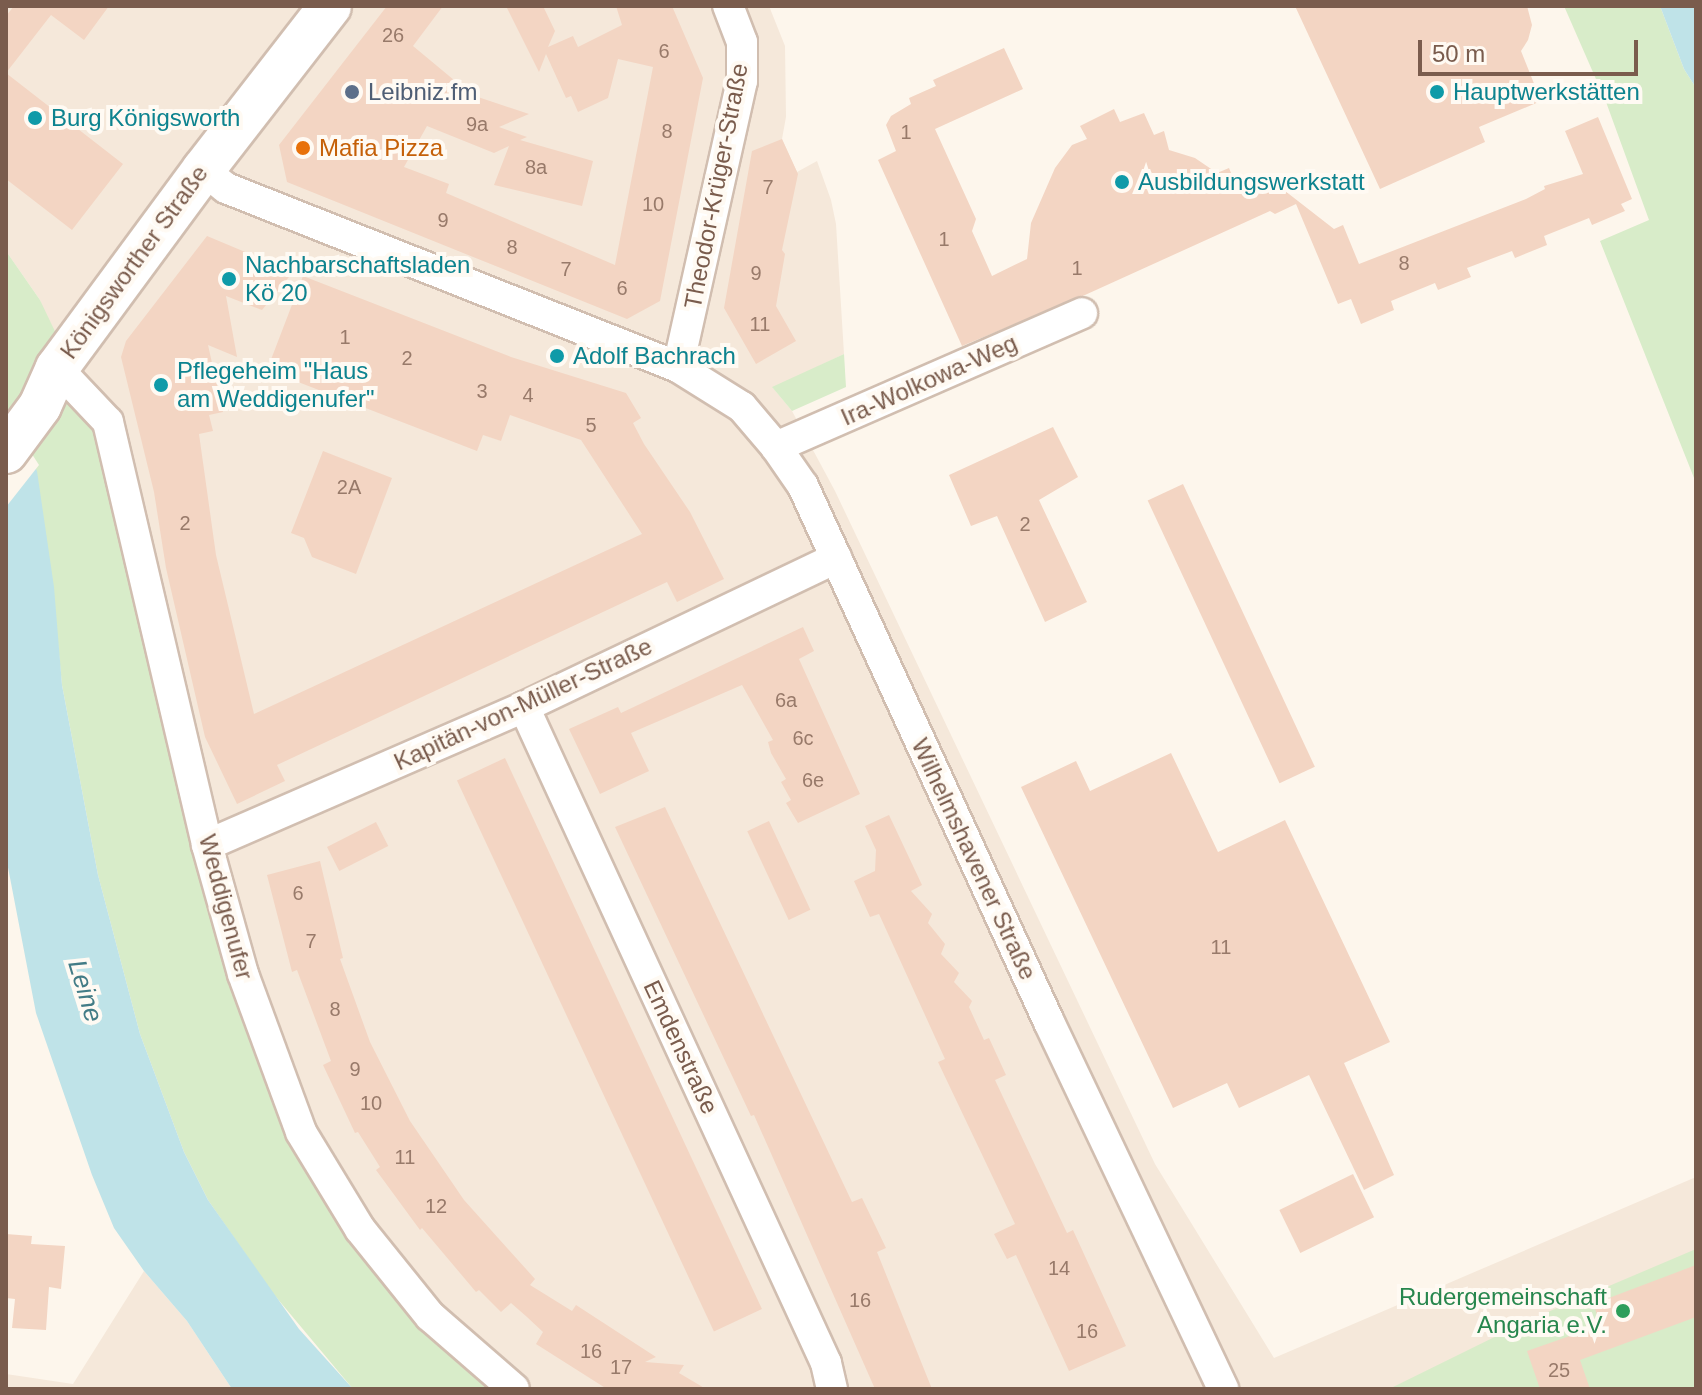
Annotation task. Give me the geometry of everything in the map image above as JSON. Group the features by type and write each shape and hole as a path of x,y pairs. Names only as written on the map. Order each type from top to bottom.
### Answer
{"street":[{"name":"Königsworther Straße","path":"12,422 40,406 57,368 203,170 330,6"},
{"name":"Theodor-Krüger-Straße","path":"678,367 742,81 742,42 728,6"},
{"name":"Wilhelmshavener Straße","path":"203,170 226,188 678,367 742,407 776,447 803,486 1042,1007 1223,1389"},
{"name":"Ira-Wolkowa-Weg","path":"776,447 1082,313"},
{"name":"Weddigenufer","path":"57,368 108,422 207,845 243,974 301,1132 360,1229 430,1316 514,1389"},
{"name":"Kapitän-von-Müller-Straße","path":"207,845 524,707 836,558"},
{"name":"Emdenstraße","path":"524,707 820,1349 832,1389"}],"shaded area":[{"path":"769,6 785,46 786,117 782,139 797,172 817,161 831,200 836,224 844,354 773,388 792,411 835,491 1155,1164 1274,1358 1696,1177 1696,1389 514,1389 472,1355 301,1132 40,300 6,251 6,7"},
{"path":"144,1271 187,1321 232,1389 6,1389 6,1374 73,1384"}],"green space":[{"path":"1564,6 1660,6 1684,69 1696,88 1696,483 1600,241 1649,220 1606,102"},
{"path":"6,251 40,300 93,411 199,846 329,1180 514,1389 353,1389 271,1291 208,1200 184,1152 140,1034 98,875 62,685 58,644 6,418"},
{"path":"844,354 846,387 792,411 772,387"},
{"name":"Rudergemeinschaft Angaria e.V.","path":"1696,1249 1696,1389 1389,1389 1529,1320"}],"water":[{"path":"1660,6 1696,6 1696,88 1684,69"},
{"name":"Leine","path":"6,418 37,471 54,587 62,685 98,875 140,1034 184,1152 208,1200 299,1329 353,1389 232,1389 187,1321 144,1271 114,1228 92,1175 36,1013 6,857"}],"pier":[{"path":"6,414 39,465 6,507"}],"building":[{"path":"14,6 109,6 84,40 51,15 6,73 6,16"},
{"path":"387,6 443,6 413,46 472,95 529,114 499,127 527,137 520,140 593,161 582,206 494,185 509,146 494,153 427,126 404,167 449,184 446,193 615,265 653,67 618,59 608,98 578,112 571,96 566,98 546,54 539,72 506,6 543,6 555,31 548,47 573,36 578,47 622,25 616,6 672,6 703,78 660,301 627,319 287,182 279,145"},
{"name":"Hauptwerkstätten","path":"1295,6 1527,6 1532,25 1521,51 1541,101 1479,127 1485,142 1380,189"},
{"path":"1004,48 1023,89 935,129 976,219 972,231 992,276 1027,259 1031,223 1055,168 1072,145 1087,139 1080,126 1114,109 1120,122 1144,113 1154,135 1164,131 1169,150 1195,158 1217,173 1229,168 1238,190 1267,177 1334,229 1343,225 1359,264 1526,199 1545,189 1544,186 1583,174 1565,131 1598,117 1632,199 1621,204 1625,211 1592,225 1589,218 1544,236 1547,245 1515,258 1512,251 1467,268 1471,277 1438,290 1435,283 1391,301 1394,310 1361,324 1351,299 1338,304 1296,204 1275,214 1270,211 1085,295 962,346 878,160 896,151 886,125 891,116 911,104 909,98 936,86 933,80"},
{"name":"Burg Königsworth","path":"6,73 123,164 72,230 6,179"},
{"path":"782,139 798,174 782,250 785,254 776,306 796,341 756,364 724,308 752,151"},
{"path":"207,236 293,272 262,310 226,296 237,357 208,345 223,412 209,415 213,431 199,434 216,555 254,714 642,534 581,440 510,415 501,441 483,435 477,451 267,370 303,276 511,357 626,393 641,418 633,423 644,444 690,512 724,579 677,602 667,582 277,765 285,781 237,804 205,737 166,568 154,492 121,357 126,341"},
{"path":"1053,427 1078,477 1039,500 1087,602 1045,622 997,516 971,526 949,475"},
{"path":"323,451 392,478 356,574 312,557 304,538 291,533"},
{"path":"1183,484 1315,767 1280,783 1148,500"},
{"path":"803,627 814,651 799,659 860,794 798,823 786,803 791,800 781,782 786,779 771,753 768,742 773,740 742,685 631,733 649,771 600,794 569,729 618,707 621,713"},
{"path":"1171,753 1218,852 1285,820 1390,1042 1344,1063 1394,1175 1364,1190 1309,1075 1239,1108 1227,1083 1173,1108 1021,787 1076,761 1090,791"},
{"path":"505,758 762,1309 714,1331 457,780"},
{"path":"665,807 852,1202 862,1198 886,1248 877,1252 932,1389 875,1389 754,1115 751,1116 615,827"},
{"path":"889,815 922,885 911,891 932,914 928,923 945,944 941,954 959,973 954,982 972,1001 969,1007 984,1040 989,1038 1006,1075 995,1080 1067,1233 1073,1230 1126,1346 1069,1371 1016,1255 1007,1259 994,1234 1015,1224 938,1062 945,1059 879,914 870,917 854,881 875,871 876,850 865,826"},
{"path":"769,821 810,910 789,920 747,831"},
{"path":"376,822 388,846 339,871 327,847"},
{"path":"320,861 343,958 340,959 370,1042 410,1121 464,1200 535,1279 530,1285 572,1311 576,1305 656,1357 645,1362 684,1365 679,1373 706,1389 607,1389 536,1344 543,1332 511,1303 501,1312 479,1290 476,1292 422,1228 420,1230 376,1170 380,1167 358,1132 355,1133 323,1065 331,1061 297,970 292,972 267,875"},
{"path":"1353,1174 1374,1217 1300,1253 1279,1210"},
{"path":"6,1234 32,1236 31,1244 65,1246 61,1289 49,1287 46,1330 12,1328 15,1299 6,1298"},
{"path":"1696,1265 1696,1317 1580,1360 1590,1389 1540,1389 1527,1351 1601,1325 1593,1304"}],"place":[{"name":"Leibniz.fm","path":"352,92"},
{"name":"Hauptwerkstätten","path":"1437,92"},
{"name":"Burg Königsworth","path":"35,118"},
{"name":"Mafia Pizza","path":"303,148"},
{"name":"Ausbildungswerkstatt","path":"1122,182"},
{"name":"Nachbarschaftsladen Kö 20","path":"229,279"},
{"name":"Adolf Bachrach","path":"557,356"},
{"name":"Pflegeheim \"Haus am Weddigenufer\"","path":"161,385"},
{"name":"Rudergemeinschaft Angaria e.V.","path":"1623,1311"}]}
